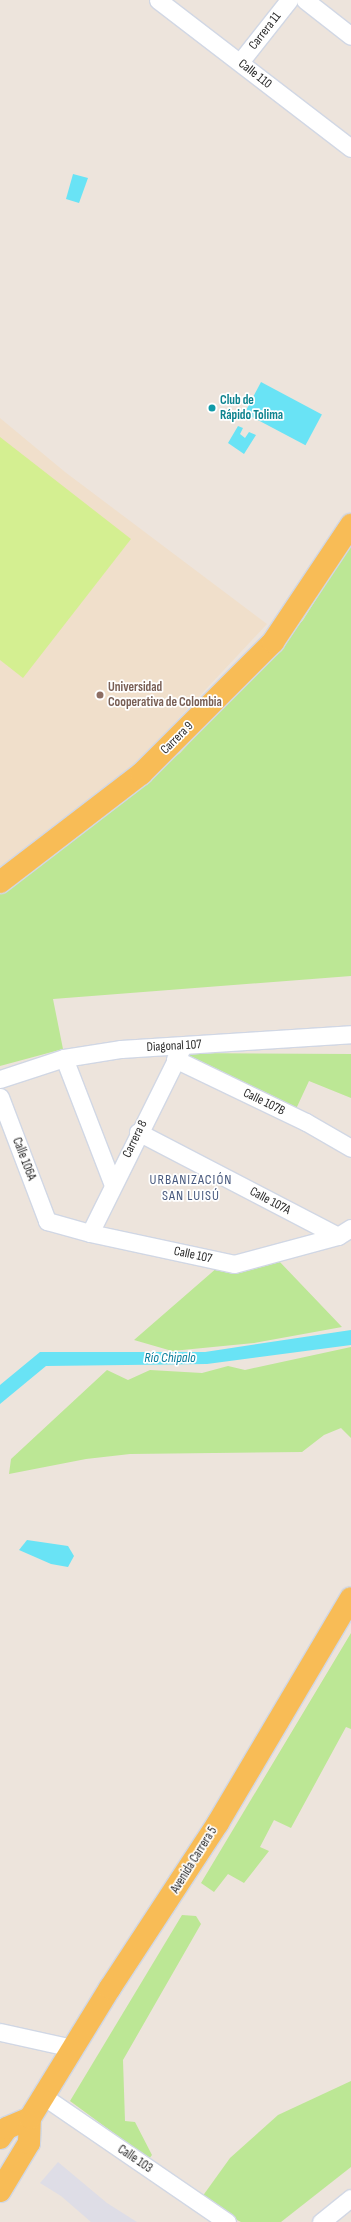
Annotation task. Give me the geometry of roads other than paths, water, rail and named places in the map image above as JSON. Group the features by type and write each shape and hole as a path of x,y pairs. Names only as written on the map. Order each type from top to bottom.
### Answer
{"main road":[{"name":"Carrera 9","path":"0,882 141,774 273,642 351,525"},
{"name":"Avenida Carrera 5","path":"0,2191 29,2144 30,2118 43,2096 218,1823 351,1598"},
{"path":"0,2138 7,2128 30,2118"}],"street":[{"name":"Calle 110","path":"158,0 351,148"},
{"name":"Carrera 11","path":"240,62 289,0"},
{"path":"306,0 351,36"},
{"name":"Diagonal 107","path":"0,1079 64,1058 121,1048 179,1052 351,1034"},
{"name":"Carrera 8","path":"90,1233 138,1132 179,1052"},
{"name":"Calle 107B","path":"179,1052 351,1148"},
{"path":"64,1058 113,1185"},
{"name":"Calle 106A","path":"0,1097 47,1221"},
{"name":"Calle 107A","path":"138,1132 345,1232"},
{"name":"Calle 107","path":"47,1221 90,1233 234,1264 345,1232"},
{"path":"0,2032 73,2048"},
{"name":"Calle 103","path":"43,2096 226,2222"},
{"path":"321,2222 351,2198"}],"water":[{"path":"73,174 88,178 79,203 66,199"},
{"path":"261,382 322,414 305,445 245,413"},
{"path":"238,426 243,428 240,434 245,438 249,432 256,435 244,454 228,443"},
{"name":"Río Chipalo","path":"351,1330 351,1345 207,1364 46,1366 0,1404 0,1385 40,1352 205,1352"},
{"path":"27,1540 68,1546 74,1556 68,1567 51,1564 19,1550"}],"place":[{"name":"Club de Rápido Tolima","path":"212,408"},
{"name":"Universidad Cooperativa de Colombia","path":"100,695"}],"district":[{"name":"URBANIZACIÓN SAN LUISÚ","path":"191,1188"}]}
